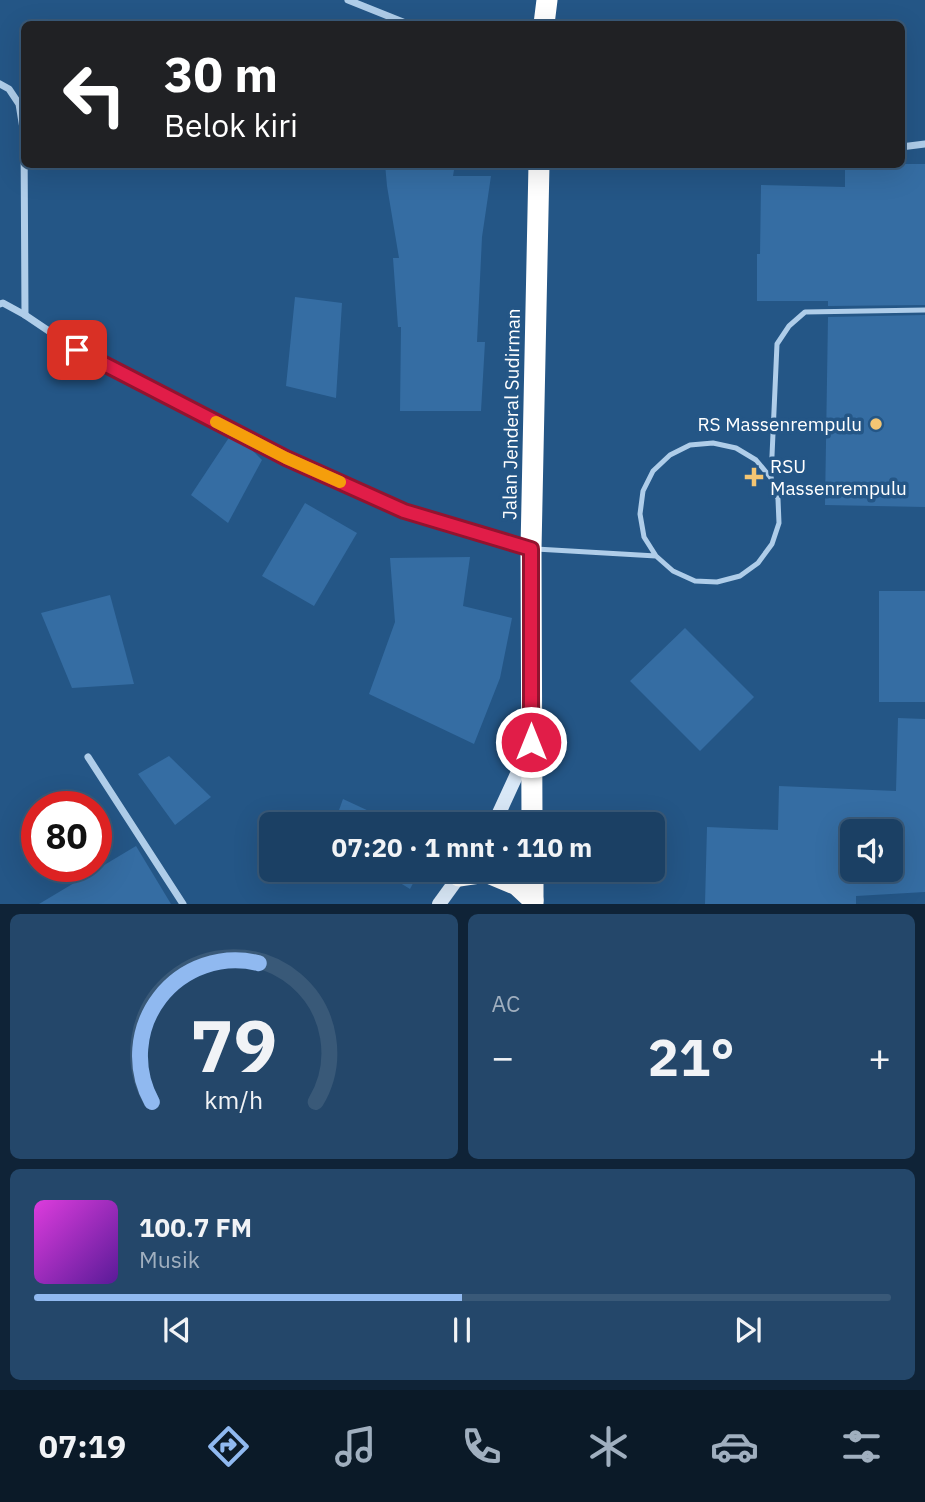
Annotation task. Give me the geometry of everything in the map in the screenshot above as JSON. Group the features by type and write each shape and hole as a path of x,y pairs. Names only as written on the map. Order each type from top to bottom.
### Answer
{"highway":[{"path":"544,21 547,0"},
{"name":"Jalan Jenderal Sudirman","path":"531,742 529,548 539,168"},
{"path":"531,742 532,812"},
{"path":"512,882 533,902"},
{"path":"533,882 533,902"}],"main road":[{"name":"Jalan Jenderal Sudirman","path":"499,812 531,742"},
{"path":"439,904 455,882"}],"street":[{"path":"348,0 400,21"},
{"path":"0,84 9,89 19,104 21,116"},
{"path":"905,146 925,144"},
{"path":"24,168 25,315"},
{"path":"0,304 3,303 25,315 77,350 286,458 404,511 529,548"},
{"path":"88,757 183,904"}],"lane":[{"path":"771,478 756,460 736,448 713,443 690,445 670,455 653,471 643,491 640,514 644,537 656,556 673,571 695,580 717,582 740,576 758,563 772,544 779,523 778,499 771,478 777,344 789,326 805,312 925,310"},
{"path":"529,548 656,556"}],"building":[{"path":"905,164 925,164 925,305 828,306 828,301 757,301 761,185 845,187 845,168 905,168"},
{"path":"385,168 454,168 453,176 491,176 482,237 477,342 485,342 481,411 400,411 401,327 398,327 393,258 399,258"},
{"path":"295,297 342,303 336,398 286,386"},
{"name":"RS Massenrempulu","path":"925,315 925,507 825,505 828,317"},
{"path":"230,436 247,445 262,460 228,523 191,495"},
{"path":"305,503 357,533 314,606 262,576"},
{"path":"470,557 463,606 512,618 500,678 474,744 369,694 395,622 390,558"},
{"path":"879,591 925,591 925,702 879,702"},
{"path":"110,595 134,684 72,688 41,613"},
{"path":"685,628 754,697 700,751 630,681"},
{"path":"898,718 925,719 925,892 856,896 856,904 705,904 707,827 778,830 779,786 896,791"},
{"path":"169,756 211,797 175,825 138,774"},
{"path":"343,799 371,812 338,812"},
{"path":"136,846 171,904 39,904 76,882 112,882 112,860"},
{"path":"399,882 414,882 410,889"}],"slow traffic":[{"path":"216,422 340,482"}],"place":[{"name":"RS Massenrempulu","path":"876,424"},
{"name":"RSU Massenrempulu","path":"754,477"}],"route":[{"path":"77,350 286,458 404,511 531,549 531,742"}]}
